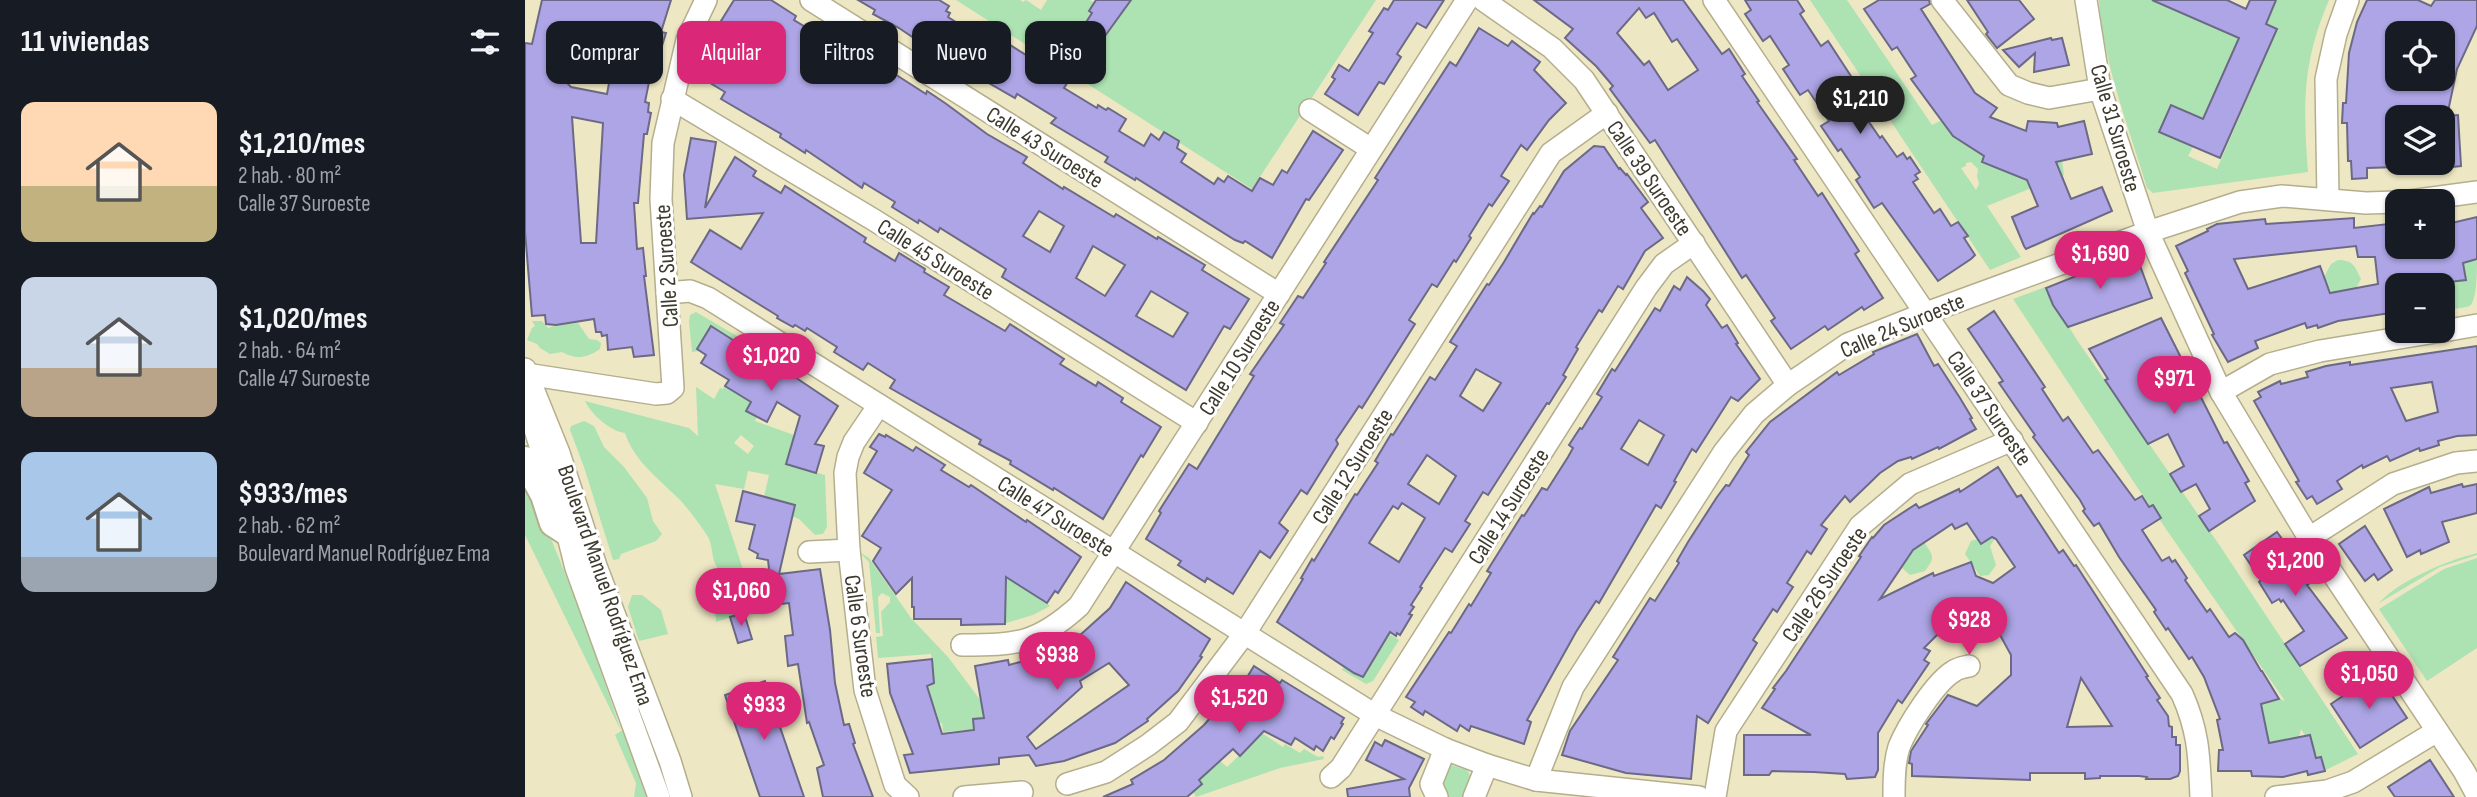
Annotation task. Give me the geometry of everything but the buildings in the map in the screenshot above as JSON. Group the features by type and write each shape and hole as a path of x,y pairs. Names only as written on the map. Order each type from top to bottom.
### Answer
{"main road":[{"path":"525,460 544,495 553,523 567,532"}],"street":[{"name":"Calle 2 Suroeste","path":"526,371 636,392 656,394 669,392 673,388 661,199 663,143 687,40 706,0"},
{"name":"Calle 43 Suroeste","path":"811,0 1279,294"},
{"name":"Calle 10 Suroeste","path":"962,645 1005,645 1024,641 1046,633 1079,606 1467,0"},
{"name":"Calle 39 Suroeste","path":"1483,0 1552,48 1584,80 1788,384"},
{"name":"Calle 37 Suroeste","path":"1714,0 2182,694 2193,717 2198,741 2201,797"},
{"path":"1942,0 2009,85 2049,98 2100,89"},
{"name":"Calle 31 Suroeste","path":"2086,0 2100,89 2148,232 2221,392 2309,538 2437,731 2471,774 2477,795"},
{"path":"2328,199 2326,79 2336,33 2348,0"},
{"name":"Calle 45 Suroeste","path":"672,99 874,220 1197,423"},
{"path":"1310,110 1371,149"},
{"name":"Calle 12 Suroeste","path":"1067,784 1106,772 1178,722 1245,633 1551,153 1607,113"},
{"path":"2455,195 2477,192"},
{"name":"Calle 24 Suroeste","path":"1536,780 1573,687 1724,452 1754,414 1788,384 1848,344 2148,232 2241,202 2282,196 2385,202"},
{"name":"Calle 14 Suroeste","path":"1331,777 1342,768 1646,288 1664,264 1694,243"},
{"name":"Calle 47 Suroeste","path":"667,293 699,293 1375,715 1445,749 1536,780 1699,797"},
{"path":"2455,329 2477,325"},
{"path":"2221,392 2270,364 2320,351 2385,340"},
{"path":"526,371 527,407 576,568 659,797"},
{"name":"Boulevard Manuel Rodríguez Ema","path":"526,371 559,453 596,566 670,761 681,797"},
{"name":"Calle 6 Suroeste","path":"879,405 854,442 848,457 845,473 849,550 865,690 895,785 908,797"},
{"name":"Calle 26 Suroeste","path":"1715,797 1726,731 1860,526 1910,484 2012,440"},
{"path":"2309,538 2393,484 2456,463 2477,461"},
{"name":"Calle 6 Suroeste","path":"809,552 849,550"},
{"path":"1894,797 1899,747 1916,717 1939,684 1954,671 1969,666"},
{"path":"2276,797 2327,791 2353,782 2437,731"},
{"path":"1437,797 1431,785 1445,749"},
{"path":"1474,797 1487,765"},
{"path":"964,797 1022,792"}],"green space":[{"path":"956,0 1026,0 1041,10 1047,0 1090,0 1094,3 1088,21 1025,21 1025,44 1011,35 1011,21 989,21"},
{"path":"1127,0 1376,0 1252,189 1088,84 1106,84 1106,35 1128,4"},
{"path":"1810,0 1847,0 1932,125 1942,120 1988,148 1982,162 2018,176 2019,172 2060,146 2064,175 1987,206 2021,257 1990,270","holes":["1971,162 1978,169 1979,184 1976,190 1961,168"]},
{"path":"2099,0 2159,0 2162,4 2239,38 2203,119 2160,132 2193,147 2188,156 2217,169 2277,30 2263,23 2269,18 2276,0 2329,0 2309,64 2305,105 2308,172 2153,193 2147,188 2118,95 2101,24"},
{"path":"2477,259 2476,283 2471,305 2455,309 2455,281 2466,279 2463,266 2448,264"},
{"path":"2338,260 2353,265 2361,279 2356,288 2334,297 2324,277 2331,264"},
{"path":"2045,287 2077,340 2220,546 2358,754 2326,770 2301,729 2299,737 2269,744 2263,711 2254,706 2280,699 2285,701 2139,490 2013,299"},
{"path":"696,312 742,339 739,344 711,326 697,349 700,351 692,352 689,322 690,315"},
{"path":"532,321 542,321 548,328 578,323 589,339 601,343 600,349 581,357 562,352 550,354 527,340 535,326"},
{"path":"725,386 763,406 755,421 794,435 786,464 825,475 827,527 823,534 815,535 799,519 792,516 794,504 764,497 769,475 748,471 744,489 715,484 756,609 716,622 715,607 726,596 726,591 707,536 683,503 641,461 625,433 602,421 585,401 689,428 698,436 696,387 714,399 720,388","holes":["741,435 754,446 748,454 734,443"]},
{"path":"584,421 594,426 604,447 624,467 647,498 653,521 662,534 656,541 621,554 619,559 613,560 570,430 571,426"},
{"path":"525,480 577,604 621,731 525,535"},
{"path":"918,507 1050,606 1033,615 1006,623 1006,591 997,591"},
{"path":"1992,537 1994,540 1990,546 1996,565 1989,575 1980,576 1965,554 1971,541 1978,539 1981,544"},
{"path":"1924,542 1931,554 1931,563 1925,571 1910,575 1901,567 1907,548"},
{"path":"859,552 869,558 911,618 948,657 993,717 976,764 970,764 967,730 943,732 942,723 927,725 926,721 938,717 928,688 934,683 931,654 878,658 876,637 883,636 881,612 890,602 890,597 882,593 878,597 880,633 876,633 869,562"},
{"path":"2477,553 2440,567 2379,603 2424,572"},
{"path":"2477,558 2477,648 2427,681 2379,609 2444,569"},
{"path":"632,595 642,595 661,610 668,634 639,641 628,607"},
{"path":"1372,623 1399,640 1373,681 1366,684 1342,670 1344,667 1364,676 1378,652"},
{"path":"1225,696 1234,702 1253,727 1283,747 1285,744 1300,753 1304,749 1318,757 1323,756 1324,759 1280,768 1196,797 1193,792 1199,780 1220,761 1227,767 1251,744 1217,713 1219,711 1216,707"},
{"path":"625,730 648,797 634,797 636,783 615,735"},
{"path":"1448,764 1467,770 1469,774 1470,784 1464,797 1447,797 1441,791 1444,771"}]}
